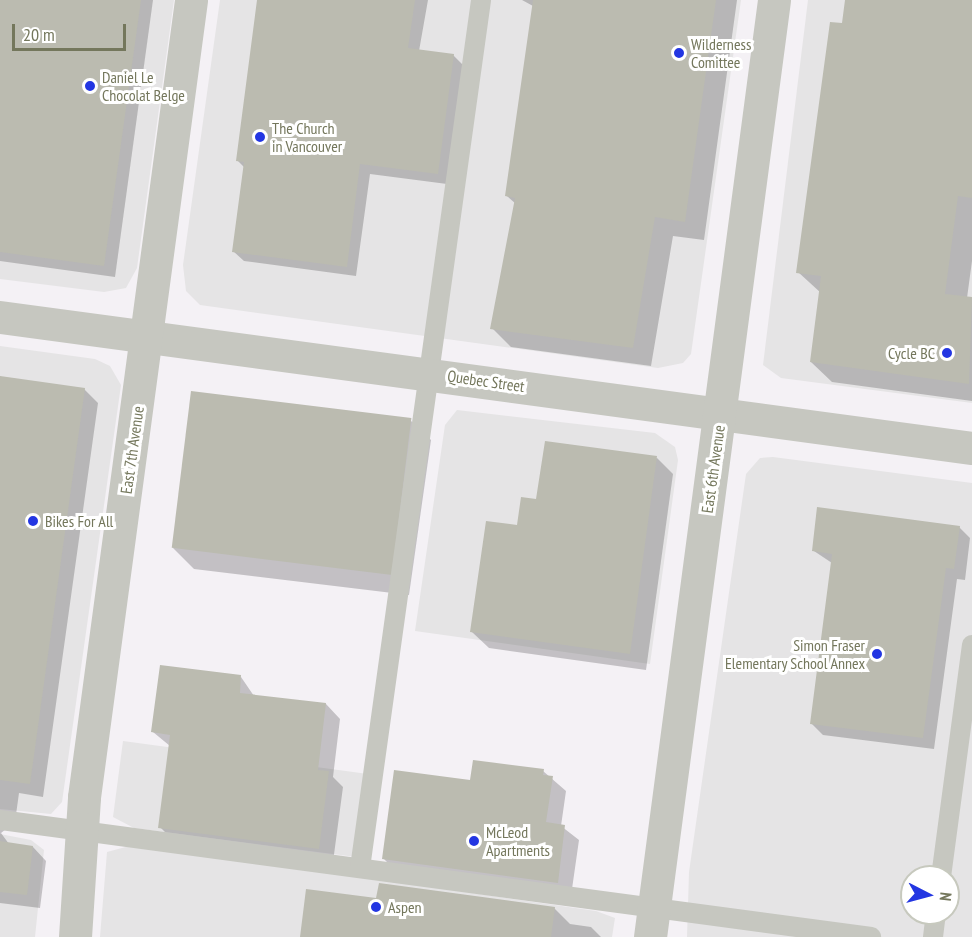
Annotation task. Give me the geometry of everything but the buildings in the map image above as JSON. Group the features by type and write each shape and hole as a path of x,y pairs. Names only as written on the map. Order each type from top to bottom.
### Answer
{"street":[{"name":"East 7th Avenue","path":"75,937 82,832 191,0"},
{"name":"East 6th Avenue","path":"652,922 774,0"},
{"name":"Quebec Street","path":"0,317 432,373 972,448"}],"lane":[{"path":"360,868 432,373 481,0"},
{"path":"943,865 972,645"},
{"path":"0,820 360,868 652,922 871,937"}],"shaded area":[{"path":"0,0 174,0 137,268 126,288 104,292 0,279"},
{"path":"220,0 741,0 691,354 683,363 658,368 200,305 186,291 183,265"},
{"path":"808,0 972,0 972,403 781,378 763,365"},
{"path":"0,346 95,359 110,366 121,385 62,802 51,814 0,809"},
{"path":"457,410 655,433 675,447 678,460 650,664 415,631 445,425"},
{"path":"773,457 972,483 972,937 687,937 689,872 746,474 760,458"},
{"path":"123,741 368,774 356,857 134,828 113,817"},
{"path":"0,834 31,840 44,850 35,937 0,937"},
{"path":"137,844 596,911 615,918 612,937 100,937 107,852"}],"place":[{"name":"Wilderness Comittee","path":"679,53"},
{"name":"Daniel Le Chocolat Belge","path":"90,86"},
{"name":"The Church in Vancouver","path":"260,137"},
{"name":"Cycle BC","path":"947,353"},
{"name":"Bikes For All","path":"33,521"},
{"name":"Simon Fraser Elementary School Annex","path":"877,654"},
{"name":"McLeod Apartments","path":"474,841"},
{"name":"Aspen","path":"376,907"}]}
